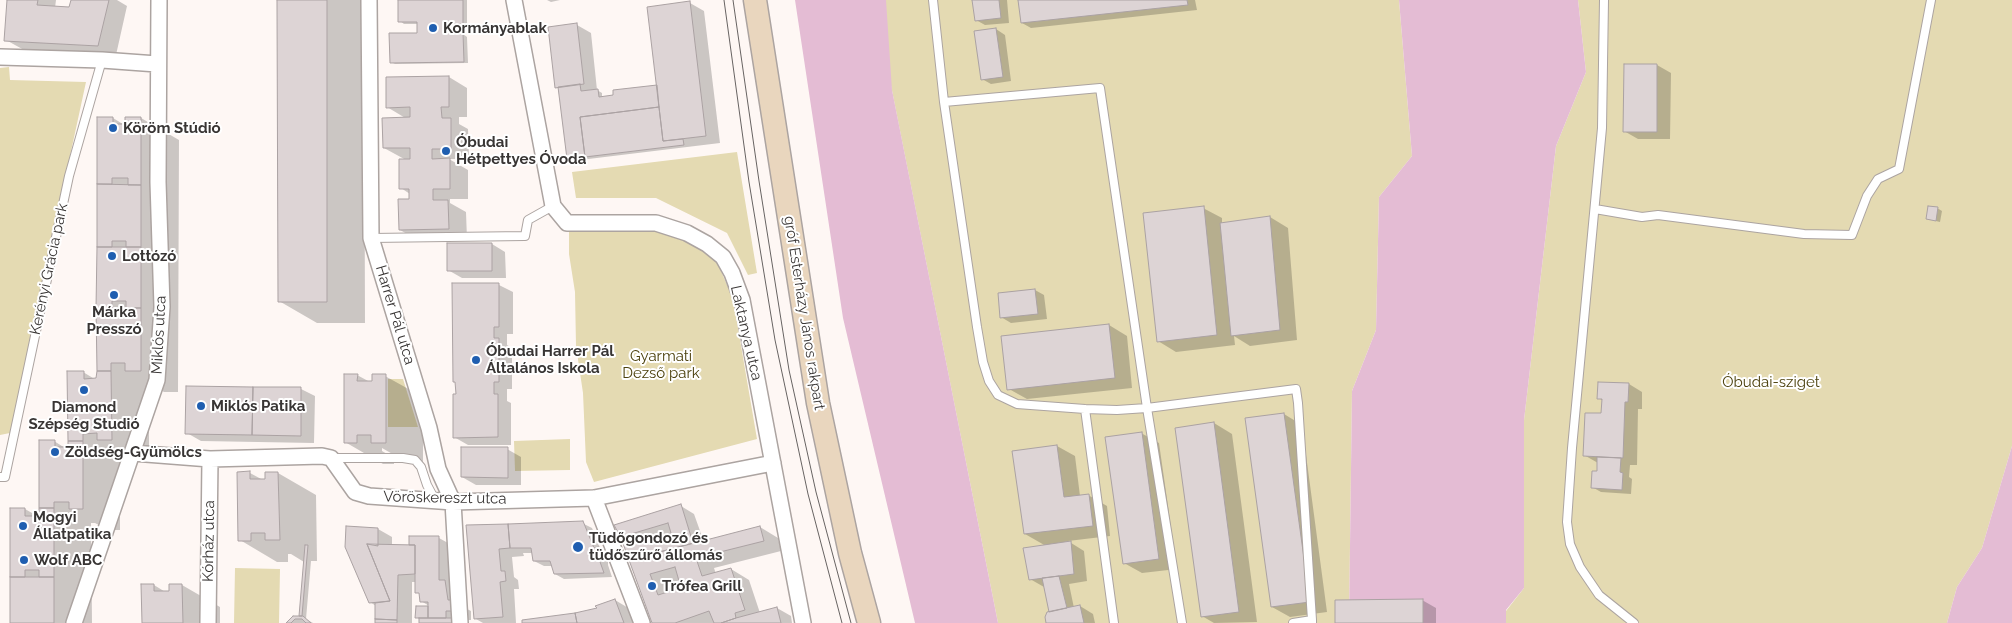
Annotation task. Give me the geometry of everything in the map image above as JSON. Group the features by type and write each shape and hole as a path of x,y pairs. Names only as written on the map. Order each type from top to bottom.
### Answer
{"main road":[{"name":"gróf Esterházy János rakpart","path":"755,0 818,403 850,553 869,623"}],"street":[{"name":"Miklós utca","path":"74,623 157,380 162,308 158,182 157,64 159,0"},
{"name":"Harrer Pál utca","path":"369,0 371,238 429,428 438,469 453,502 460,623"},
{"path":"514,0 553,206"},
{"path":"0,57 102,60 157,64"},
{"name":"Laktanya utca","path":"553,206 567,223 656,223 687,233 707,244 723,258 732,273 742,300 803,623"},
{"path":"133,452 210,459 322,456 331,458"},
{"name":"Vöröskereszt utca","path":"331,458 355,492 369,496 453,502 594,498 773,463"},
{"name":"Kórház utca","path":"208,623 210,459"},
{"path":"594,498 642,623"}],"lane":[{"path":"934,0 944,102 978,336 989,381 998,395 1017,404 1085,410 1147,408 1296,390 1312,621 1293,623"},
{"path":"1604,0 1602,128 1572,448 1567,522 1570,544 1580,567 1599,595 1634,623"},
{"path":"1595,209 1642,217 1658,215 1804,234 1852,234 1866,196 1878,179 1899,169 1931,0"},
{"name":"Kerényi Grácia park","path":"0,476 5,477 69,176 102,60"},
{"path":"944,102 1100,88 1147,408 1182,623"},
{"path":"371,238 526,236 528,220 553,206"},
{"path":"1085,410 1114,623"},
{"path":"331,458 403,458 415,460 421,467 426,485 435,500"}],"green space":[{"path":"874,0 1399,0 1412,156 1379,197 1376,330 1352,391 1349,623 998,623"},
{"name":"Óbudai-sziget","path":"1578,0 2012,0 2012,446 1982,548 1957,587 1947,623 1506,623 1506,611 1524,588 1524,420 1556,146 1586,72"},
{"path":"9,67 10,80 86,82 10,433 0,435 0,68"},
{"path":"737,152 757,273 748,275 727,233 656,198 576,198 572,172"},
{"name":"Gyarmati Dezső park","path":"569,227 654,230 685,239 706,251 718,264 733,299 757,439 594,482 586,462 583,393 576,346 575,292 569,254"},
{"path":"388,379 403,379 418,427 388,427"},
{"path":"570,439 570,470 515,471 514,441"},
{"path":"235,568 280,569 279,623 234,623"}],"shaded area":[{"path":"795,0 886,0 892,90 998,623 915,623 843,318"},
{"path":"1399,0 1578,0 1586,72 1556,146 1524,420 1524,588 1506,610 1506,623 1349,623 1352,391 1376,330 1379,197 1412,156"},
{"path":"2012,446 2012,623 1947,623 1957,587 1982,548"}],"building":[{"path":"7,0 38,0 37,5 69,7 71,0 109,0 98,46 4,41"},
{"path":"277,0 327,0 327,302 278,302"},
{"name":"Kormányablak","path":"398,0 463,0 463,24 449,24 449,33 463,33 464,62 390,63 389,33 417,33 417,22 398,22"},
{"path":"972,0 999,0 1001,18 975,21"},
{"path":"1018,0 1187,0 1188,5 1021,23"},
{"path":"690,1 706,136 663,141 647,7"},
{"path":"577,23 584,84 555,88 548,27"},
{"path":"996,28 1003,77 981,80 974,31"},
{"path":"1624,64 1657,64 1657,132 1623,132"},
{"path":"449,76 449,107 441,107 442,118 451,118 451,149 432,149 432,159 450,158 450,189 433,189 433,200 448,200 449,229 399,230 398,199 409,199 409,189 399,189 399,159 410,159 410,148 383,148 382,118 410,117 410,107 386,108 386,77"},
{"path":"580,84 581,91 598,89 599,97 613,95 613,90 657,85 659,107 580,117 585,157 567,159 558,87"},
{"path":"659,107 663,141 683,139 684,145 585,157 580,117"},
{"path":"97,117 113,117 113,124 125,124 125,117 141,117 141,185 128,185 128,178 112,178 112,184 97,184"},
{"path":"97,184 141,185 141,247 126,247 126,241 112,241 112,247 97,247"},
{"path":"1204,206 1217,335 1157,342 1143,213"},
{"path":"1928,206 1938,207 1936,221 1926,219"},
{"path":"1270,216 1280,330 1231,336 1220,223"},
{"path":"447,243 492,243 492,271 447,271"},
{"path":"97,247 141,247 141,308 126,308 126,301 112,301 112,308 96,308"},
{"name":"Óbudai Harrer Pál Általános Iskola","path":"452,283 499,283 499,327 494,327 494,338 499,338 499,382 494,382 494,394 498,394 498,437 453,438 453,394 456,394 455,382 453,382"},
{"path":"1035,289 1038,314 1000,318 998,293"},
{"path":"96,308 141,308 141,371 125,371 125,363 111,363 111,371 97,371"},
{"path":"1109,324 1115,378 1007,390 1001,336"},
{"path":"67,371 84,371 84,379 96,378 97,371 111,371 112,440 97,440 97,433 83,434 83,441 68,441"},
{"path":"344,374 358,374 357,381 372,381 372,374 386,374 386,443 371,443 371,435 357,435 357,443 344,443"},
{"path":"1598,382 1629,383 1628,402 1625,402 1623,458 1583,456 1585,413 1601,413 1602,399 1597,399"},
{"path":"186,386 253,387 252,435 185,434"},
{"path":"253,387 301,387 301,436 252,435"},
{"path":"1284,413 1310,602 1271,607 1245,418"},
{"path":"1214,422 1239,612 1201,617 1175,428"},
{"path":"1142,432 1159,559 1123,564 1105,437"},
{"path":"39,440 55,440 55,447 68,447 68,441 83,441 83,509 69,509 69,502 54,502 54,508 39,508"},
{"path":"1057,445 1064,497 1089,494 1093,526 1024,534 1012,451"},
{"path":"461,447 508,447 508,478 461,477"},
{"path":"1597,457 1621,458 1620,472 1623,473 1622,490 1591,488 1592,471 1597,471"},
{"path":"250,471 250,479 265,479 265,472 278,472 280,540 265,540 265,533 251,533 251,541 238,541 237,472"},
{"path":"681,504 693,543 629,560 614,525","holes":["668,523 671,533 634,544 631,534"]},
{"path":"10,508 25,508 25,516 39,516 39,508 54,508 54,577 39,577 39,570 25,570 25,577 10,577"},
{"path":"583,521 594,548 599,547 599,559 604,573 554,574 550,561 533,561 531,548 510,548 508,524"},
{"path":"508,524 510,548 499,549 501,571 505,571 506,581 500,582 503,617 474,619 466,525"},
{"path":"346,526 378,528 378,546 367,544 390,601 369,603 345,547"},
{"path":"760,526 764,541 696,558 702,576 731,568 745,610 735,613 736,618 721,623 714,623 709,611 675,623 652,623 629,560","holes":["675,567 681,588 658,595 650,574"]},
{"path":"409,536 439,536 439,580 445,580 448,600 453,600 453,611 446,611 446,618 428,618 428,602 420,602 419,593 415,593 415,545 409,545"},
{"path":"1071,541 1074,574 1029,580 1023,548"},
{"path":"367,544 415,545 415,574 398,575 397,620 375,619 375,603 390,601"},
{"path":"305,545 308,545 302,616 299,616"},
{"path":"1059,576 1067,608 1049,612 1042,578"},
{"path":"10,577 54,577 54,623 10,623"},
{"path":"141,584 154,584 154,591 169,591 169,584 182,584 183,623 142,623"},
{"path":"615,599 624,623 577,623 575,613 597,608 595,606"},
{"path":"1423,599 1423,623 1335,623 1335,600"},
{"path":"1080,605 1084,623 1046,623 1045,617 1047,612"},
{"path":"416,606 428,606 428,618 415,618"},
{"path":"777,607 781,623 721,623 736,618"},
{"path":"575,613 577,623 522,623 522,620"},
{"path":"293,616 303,616 311,623 306,623 302,619 295,619 291,623 286,623"},
{"path":"419,618 452,618 452,623 419,623"},
{"path":"375,619 397,620 397,623 375,623"}],"tram line":[{"path":"724,0 749,182 775,340 808,494 842,623"},
{"path":"733,0 789,370 816,492 851,623"}],"place":[{"name":"Kormányablak","path":"433,28"},
{"name":"Köröm Stúdió","path":"113,128"},
{"name":"Óbudai Hétpettyes Óvoda","path":"446,151"},
{"name":"Lottózó","path":"112,256"},
{"name":"Márka Presszó","path":"114,295"},
{"name":"Óbudai Harrer Pál Általános Iskola","path":"476,360"},
{"name":"Diamond Szépség Studió","path":"84,390"},
{"name":"Miklós Patika","path":"201,406"},
{"name":"Zöldség-Gyümölcs","path":"55,452"},
{"name":"Mogyi Állatpatika","path":"23,526"},
{"name":"Tüdőgondozó és tüdőszűrő állomás","path":"578,547"},
{"name":"Wolf ABC","path":"24,560"},
{"name":"Trófea Grill","path":"652,586"}]}
